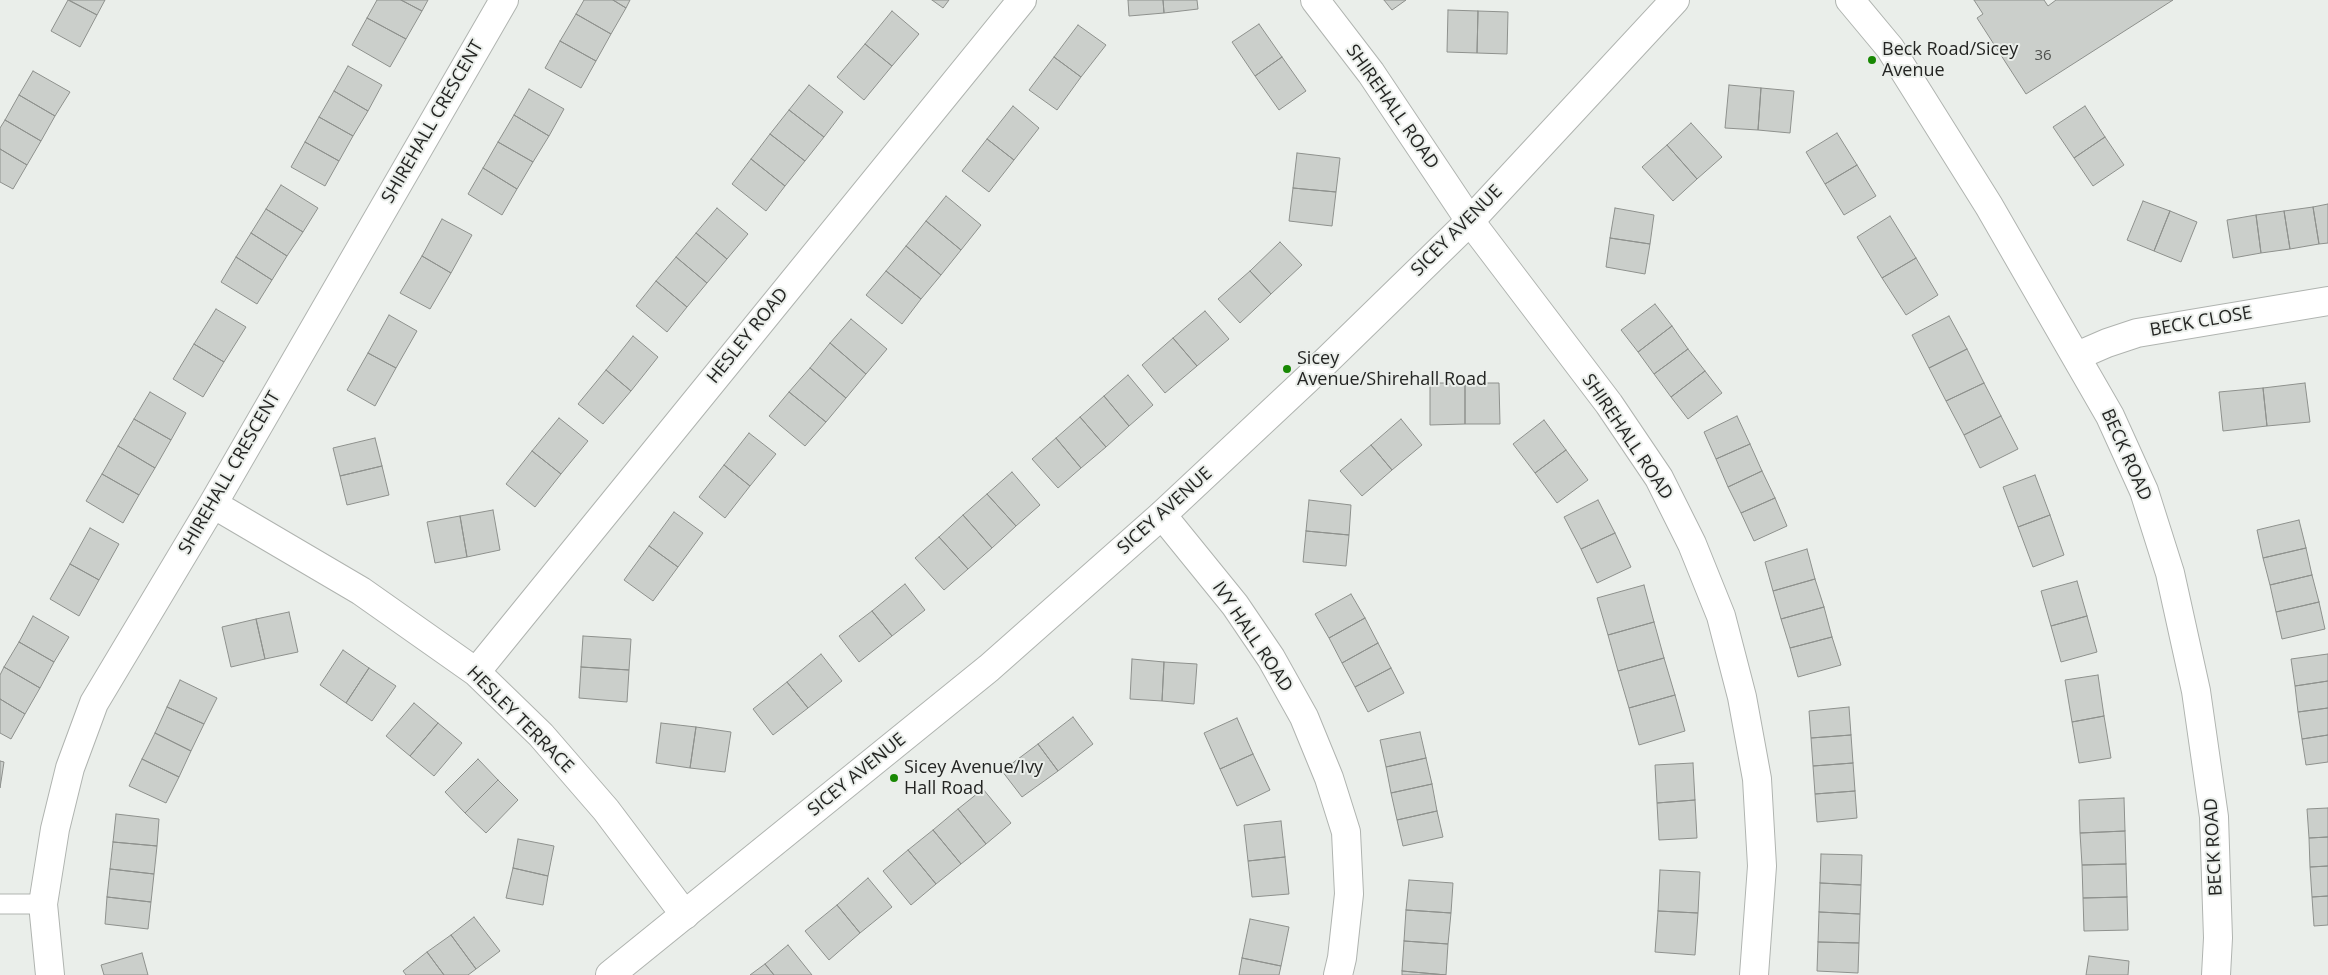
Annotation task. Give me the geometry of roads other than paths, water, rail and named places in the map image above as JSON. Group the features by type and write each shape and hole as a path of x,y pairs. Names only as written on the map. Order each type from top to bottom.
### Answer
{"street":[{"name":"SHIREHALL CRESCENT","path":"50,975 44,904 55,828 70,768 94,703 213,504 504,0"},
{"name":"HESLEY ROAD","path":"476,672 1022,0"},
{"name":"SHIREHALL ROAD","path":"1315,0 1370,73 1470,220 1609,404 1659,478 1692,544 1721,616 1742,697 1756,779 1762,866 1754,975"},
{"name":"SICEY AVENUE","path":"610,975 989,668 1162,515 1318,369 1470,220 1675,0"},
{"name":"BECK ROAD","path":"1850,0 1890,48 1929,109 2077,356 2110,416 2144,491 2170,573 2196,690 2214,816 2218,938 2216,975"},
{"name":"BECK CLOSE","path":"2077,356 2137,333 2328,302"},
{"name":"HESLEY TERRACE","path":"213,504 361,591 476,672 541,735 606,810 685,915"},
{"name":"IVY HALL ROAD","path":"1162,515 1235,605 1271,658 1304,717 1329,778 1346,832 1349,894 1338,975"}],"lane":[{"path":"0,904 44,904"}],"place":[{"name":"Beck Road/Sicey Avenue","path":"1872,60"},
{"name":"Sicey Avenue/Shirehall Road","path":"1287,369"},
{"name":"Sicey Avenue/Ivy Hall Road","path":"894,778"}]}
